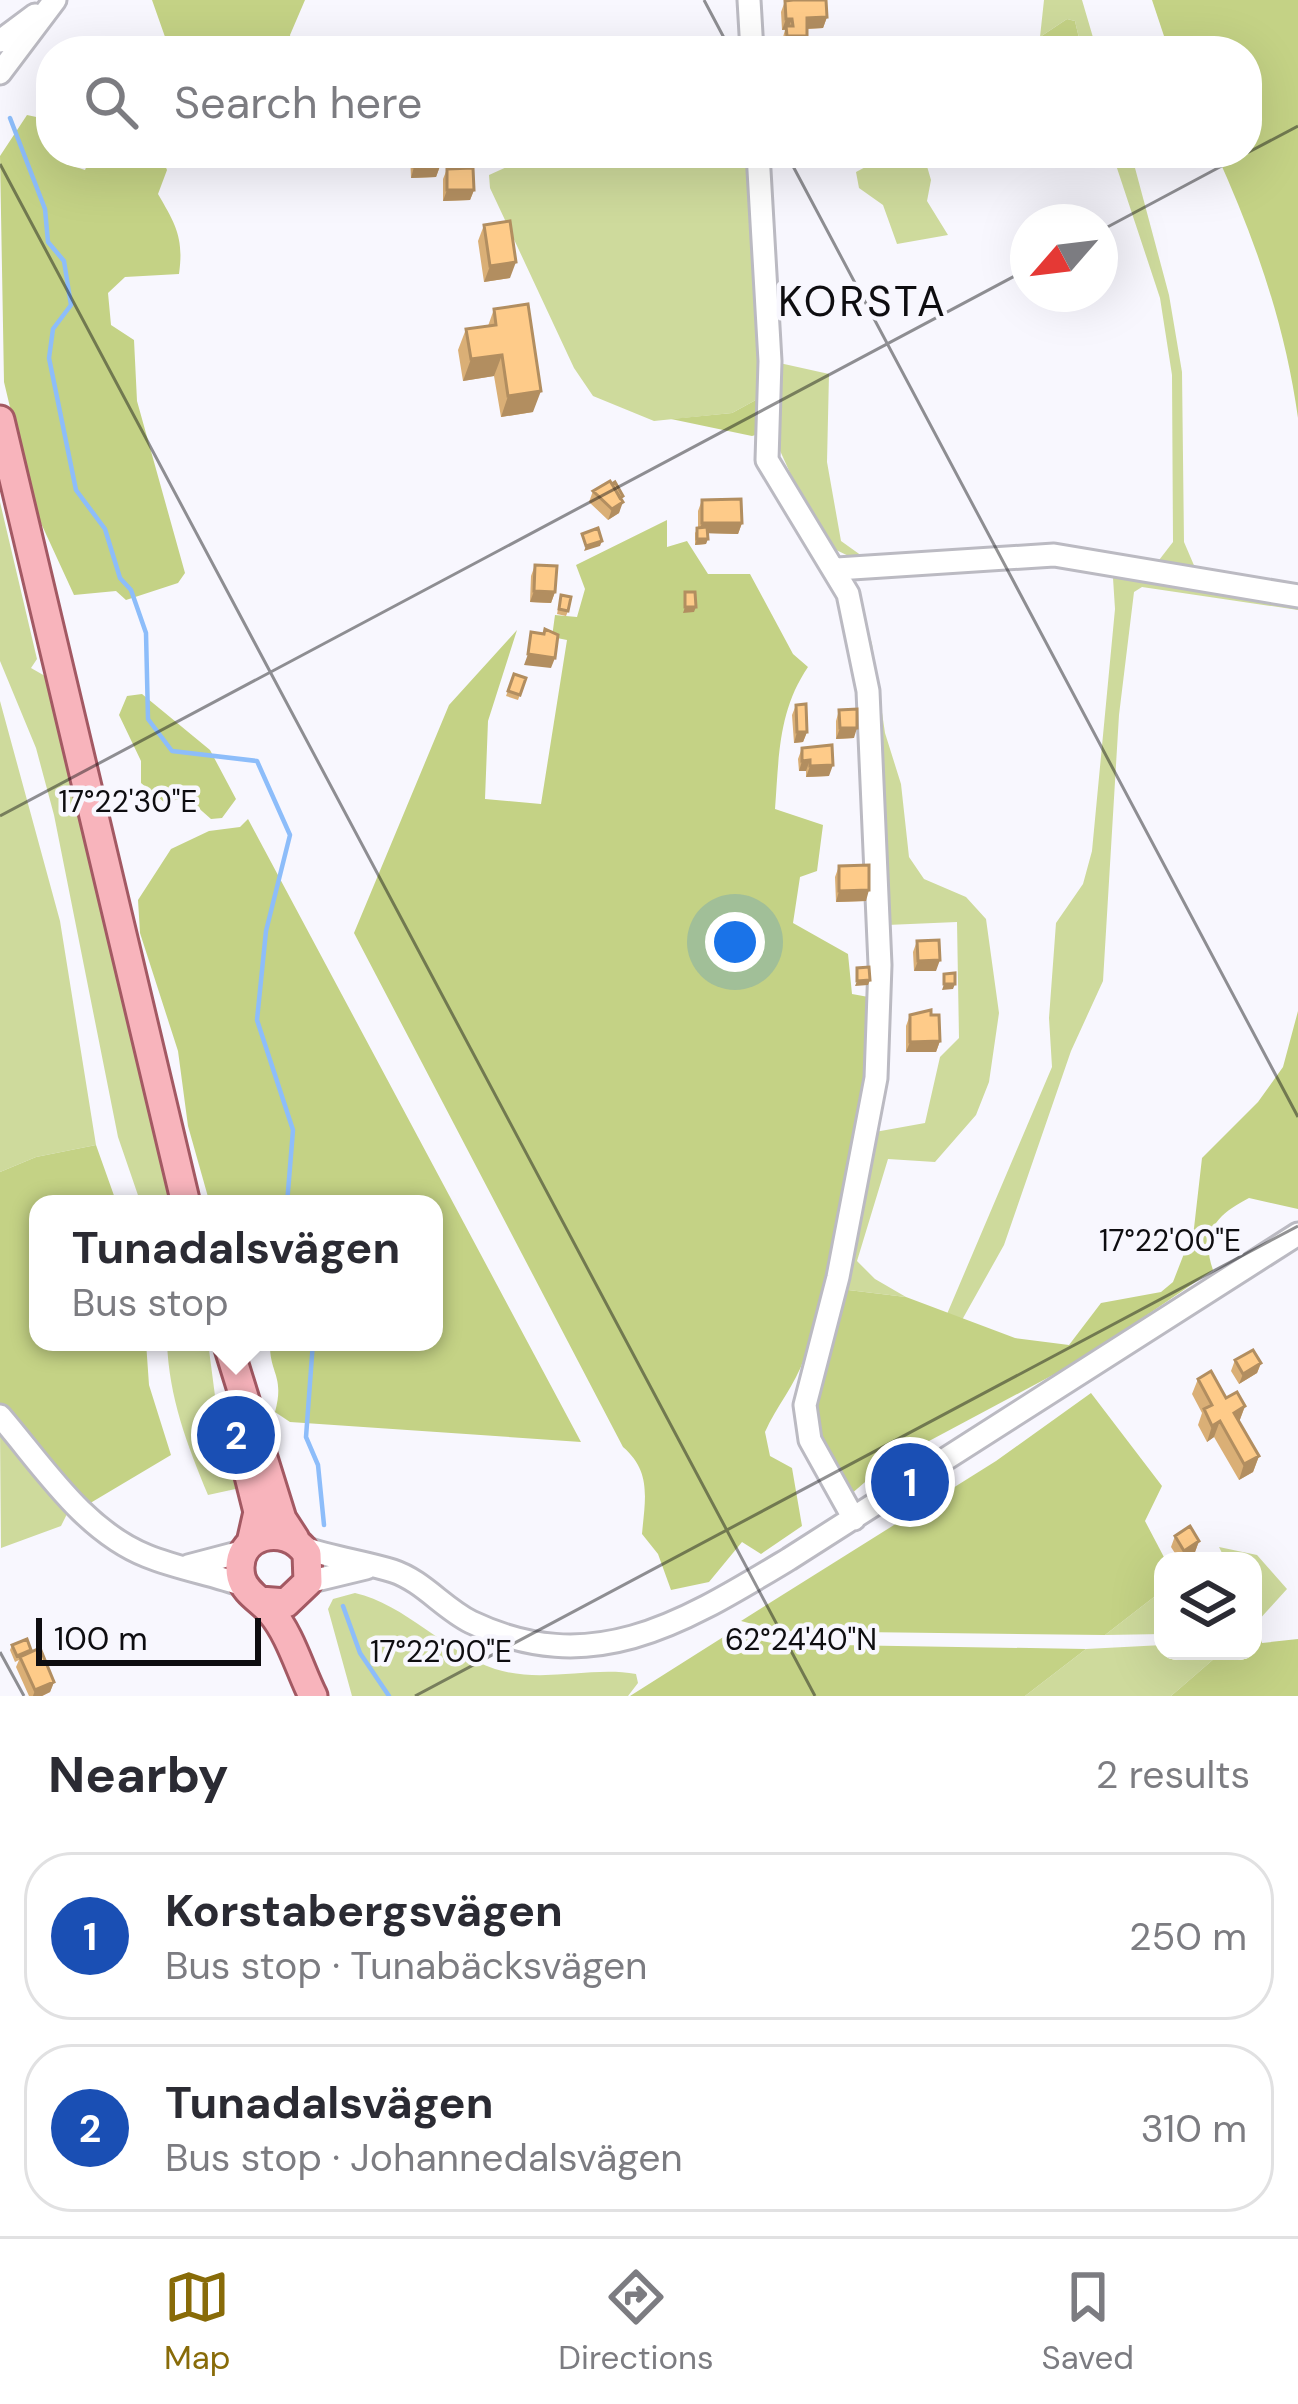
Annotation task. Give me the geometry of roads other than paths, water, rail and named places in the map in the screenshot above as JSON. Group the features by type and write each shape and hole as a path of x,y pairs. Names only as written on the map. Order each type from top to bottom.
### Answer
{"main road":[{"path":"0,420 134,990"},
{"path":"0,469 185,1195"},
{"path":"217,1351 258,1512 240,1565 252,1594 276,1618 314,1696"},
{"path":"230,1351 283,1519 311,1569 301,1628 314,1696"},
{"path":"248,1547 274,1533 299,1543"},
{"path":"252,1594 286,1603 306,1585"}],"street":[{"path":"0,40 55,0"},
{"path":"0,73 55,0"},
{"path":"749,0 751,36"},
{"path":"759,168 770,361 767,460 837,569 854,618 868,691 880,965 876,1078 838,1277 805,1406 810,1440 854,1519"},
{"path":"837,569 1054,555 1298,596"},
{"path":"299,1543 395,1572 465,1619 506,1636 558,1647 602,1645 658,1630 721,1600 854,1519 1298,1234"},
{"path":"0,1416 87,1518 144,1555 252,1594"},
{"path":"187,1567 248,1547"},
{"path":"306,1585 371,1566"}],"waterway":[{"path":"10,118 45,209 48,242 64,261 71,305 53,329 49,358 76,490 105,529 120,578 131,590 146,633 148,719 172,751 257,761 290,835 266,931 257,1020 293,1130 288,1195"},
{"path":"312,1351 306,1437 318,1465 324,1525"},
{"path":"343,1606 360,1653 389,1696"}],"place":[{"name":"Tunadalsvägen","path":"236,1435"},
{"name":"Korstabergsvägen","path":"910,1482"}],"district":[{"name":"KORSTA","path":"863,301"}]}
